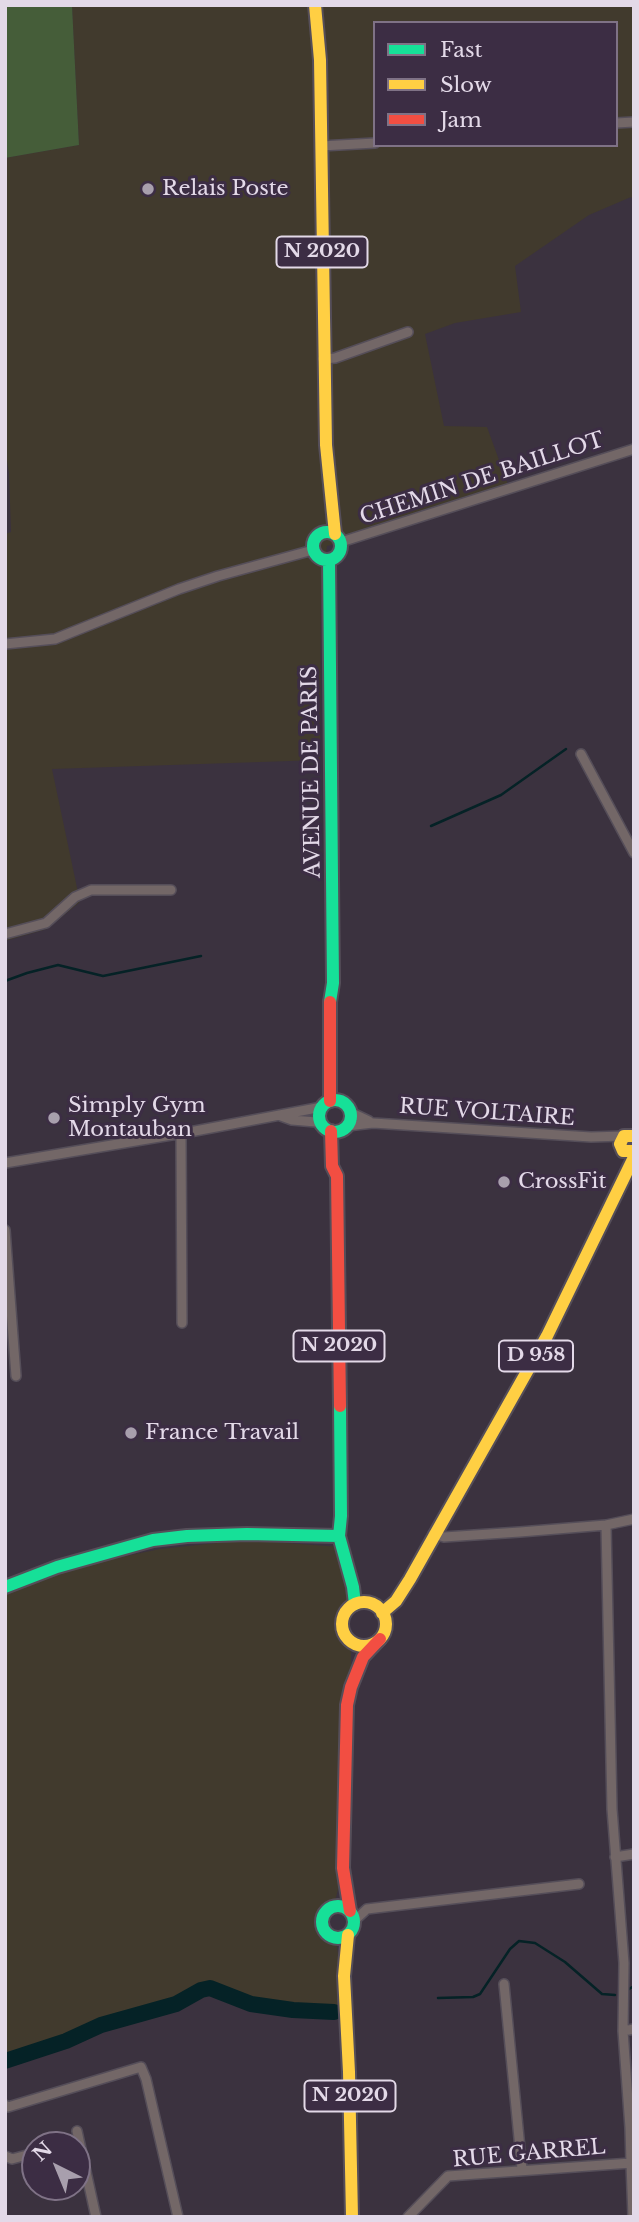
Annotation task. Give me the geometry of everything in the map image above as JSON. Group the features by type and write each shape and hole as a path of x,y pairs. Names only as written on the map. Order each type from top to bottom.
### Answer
{"main road":[{"name":"N 2020","path":"315,5 320,60 323,359 333,536"},
{"name":"N 2020","path":"320,60 324,5"},
{"path":"333,536 341,552 329,561 321,559 313,550 314,542 333,536"},
{"name":"AVENUE DE PARIS","path":"329,561 334,983 338,995 331,1103 319,1118 338,1125"},
{"path":"331,1103 347,1105 338,1125"},
{"name":"N 2020","path":"338,1125 341,1167 337,1176 341,1517 339,1536 355,1604"},
{"path":"628,1152 620,1144 629,1134"},
{"name":"D 958","path":"382,1613 396,1601 410,1579 547,1336 626,1171 628,1152"},
{"path":"5,1587 68,1563 132,1545 166,1539 247,1534 339,1536"},
{"path":"351,1687 363,1657 380,1639 386,1626 382,1613 367,1602 355,1604 346,1611 342,1622 343,1632 349,1641 369,1646 380,1639"},
{"path":"349,1641 351,1687 345,1730 344,1868 352,1915 354,1928 342,1937 327,1934 322,1921 326,1911 334,1906 343,1906 352,1915"},
{"path":"334,1906 344,1868"},
{"name":"N 2020","path":"342,1937 347,1962 344,1976 352,2217"}],"street":[{"path":"321,146 373,143"},
{"path":"323,359 335,358 408,332"},
{"name":"CHEMIN DE BAILLOT","path":"333,536 634,449"},
{"path":"5,644 55,639 179,589 313,550"},
{"path":"581,754 634,853"},
{"path":"5,934 46,923 75,897 91,890 170,890"},
{"name":"RUE VOLTAIRE","path":"5,1163 281,1116 331,1103"},
{"name":"RUE VOLTAIRE","path":"281,1116 292,1121 338,1125 373,1123 598,1138 629,1134"},
{"path":"181,1133 182,1323"},
{"name":"RUE VOLTAIRE","path":"598,1138 628,1152"},
{"path":"5,1230 16,1376"},
{"path":"433,1534 444,1537 606,1525 634,1518"},
{"name":"RUE GARREL","path":"408,2217 448,2176 631,2163 632,2128 623,2031 624,1963 615,1857 606,1525"},
{"path":"615,1857 634,1854"},
{"path":"352,1915 367,1909 579,1884"},
{"path":"504,1984 522,2169"},
{"path":"623,2031 634,2029"},
{"path":"5,2105 8,2107 141,2067 146,2078 178,2217"},
{"path":"631,2163 633,2217"},
{"path":"91,2194 96,2217"}],"shaded area":[{"path":"72,5 634,5 634,202 631,197 589,215 515,266 521,312 455,323 425,334 444,426 487,427 511,493 327,546 321,599 320,760 52,769 80,902 47,929 5,941 5,534 11,532 9,473 5,449 5,158 79,145"},
{"path":"245,1540 341,1547 351,1607 343,1616 342,1627 351,1653 343,1868 334,1906 326,1911 322,1921 327,1934 336,1938 339,1963 344,1976 346,2012 293,2010 251,2004 210,1988 176,2004 101,2025 60,2043 5,2061 5,1594 83,1565 160,1549"}],"green space":[{"path":"5,5 72,5 79,145 5,158"}],"waterway":[{"path":"431,826 501,795 566,749"},
{"path":"5,981 58,965 103,976 201,956"},
{"path":"438,1998 473,1997 480,1994 510,1949 519,1941 535,1943 565,1962 602,1994 615,1995"},
{"path":"629,1989 634,1986"},
{"path":"5,2061 66,2041 101,2025 176,2004 210,1988 251,2004 334,2012"}],"traffic: fast":[{"path":"327,532 337,536 341,546 337,556 327,560 317,556 313,546 317,536 327,532"},
{"path":"329,560 333,983 330,1002"},
{"path":"335,1100 346,1105 351,1116 346,1127 335,1132 324,1127 319,1116 324,1105 335,1100"},
{"path":"340,1406 339,1536 355,1604"},
{"path":"5,1587 57,1567 153,1540 247,1534 339,1536"},
{"path":"338,1906 350,1910 354,1922 350,1934 338,1938 326,1934 322,1922 326,1910 338,1906"}],"traffic: slow":[{"path":"315,5 320,60 326,445 335,534"},
{"path":"634,1136 624,1136 620,1144 623,1151 634,1151"},
{"path":"382,1613 396,1601 410,1579 547,1336 634,1157"},
{"path":"364,1602 379,1609 386,1624 379,1639 364,1646 349,1639 342,1624 349,1609 364,1602"},
{"path":"348,1935 344,1976 352,2217"}],"traffic: jam":[{"path":"330,1002 330,1101"},
{"path":"331,1131 332,1166 337,1176 340,1406"},
{"path":"350,1911 343,1868 347,1705 363,1657 380,1639"}],"place":[{"name":"Relais Poste","path":"148,189"},
{"name":"Simply Gym Montauban","path":"54,1118"},
{"name":"CrossFit","path":"504,1182"},
{"name":"France Travail","path":"131,1433"}]}
